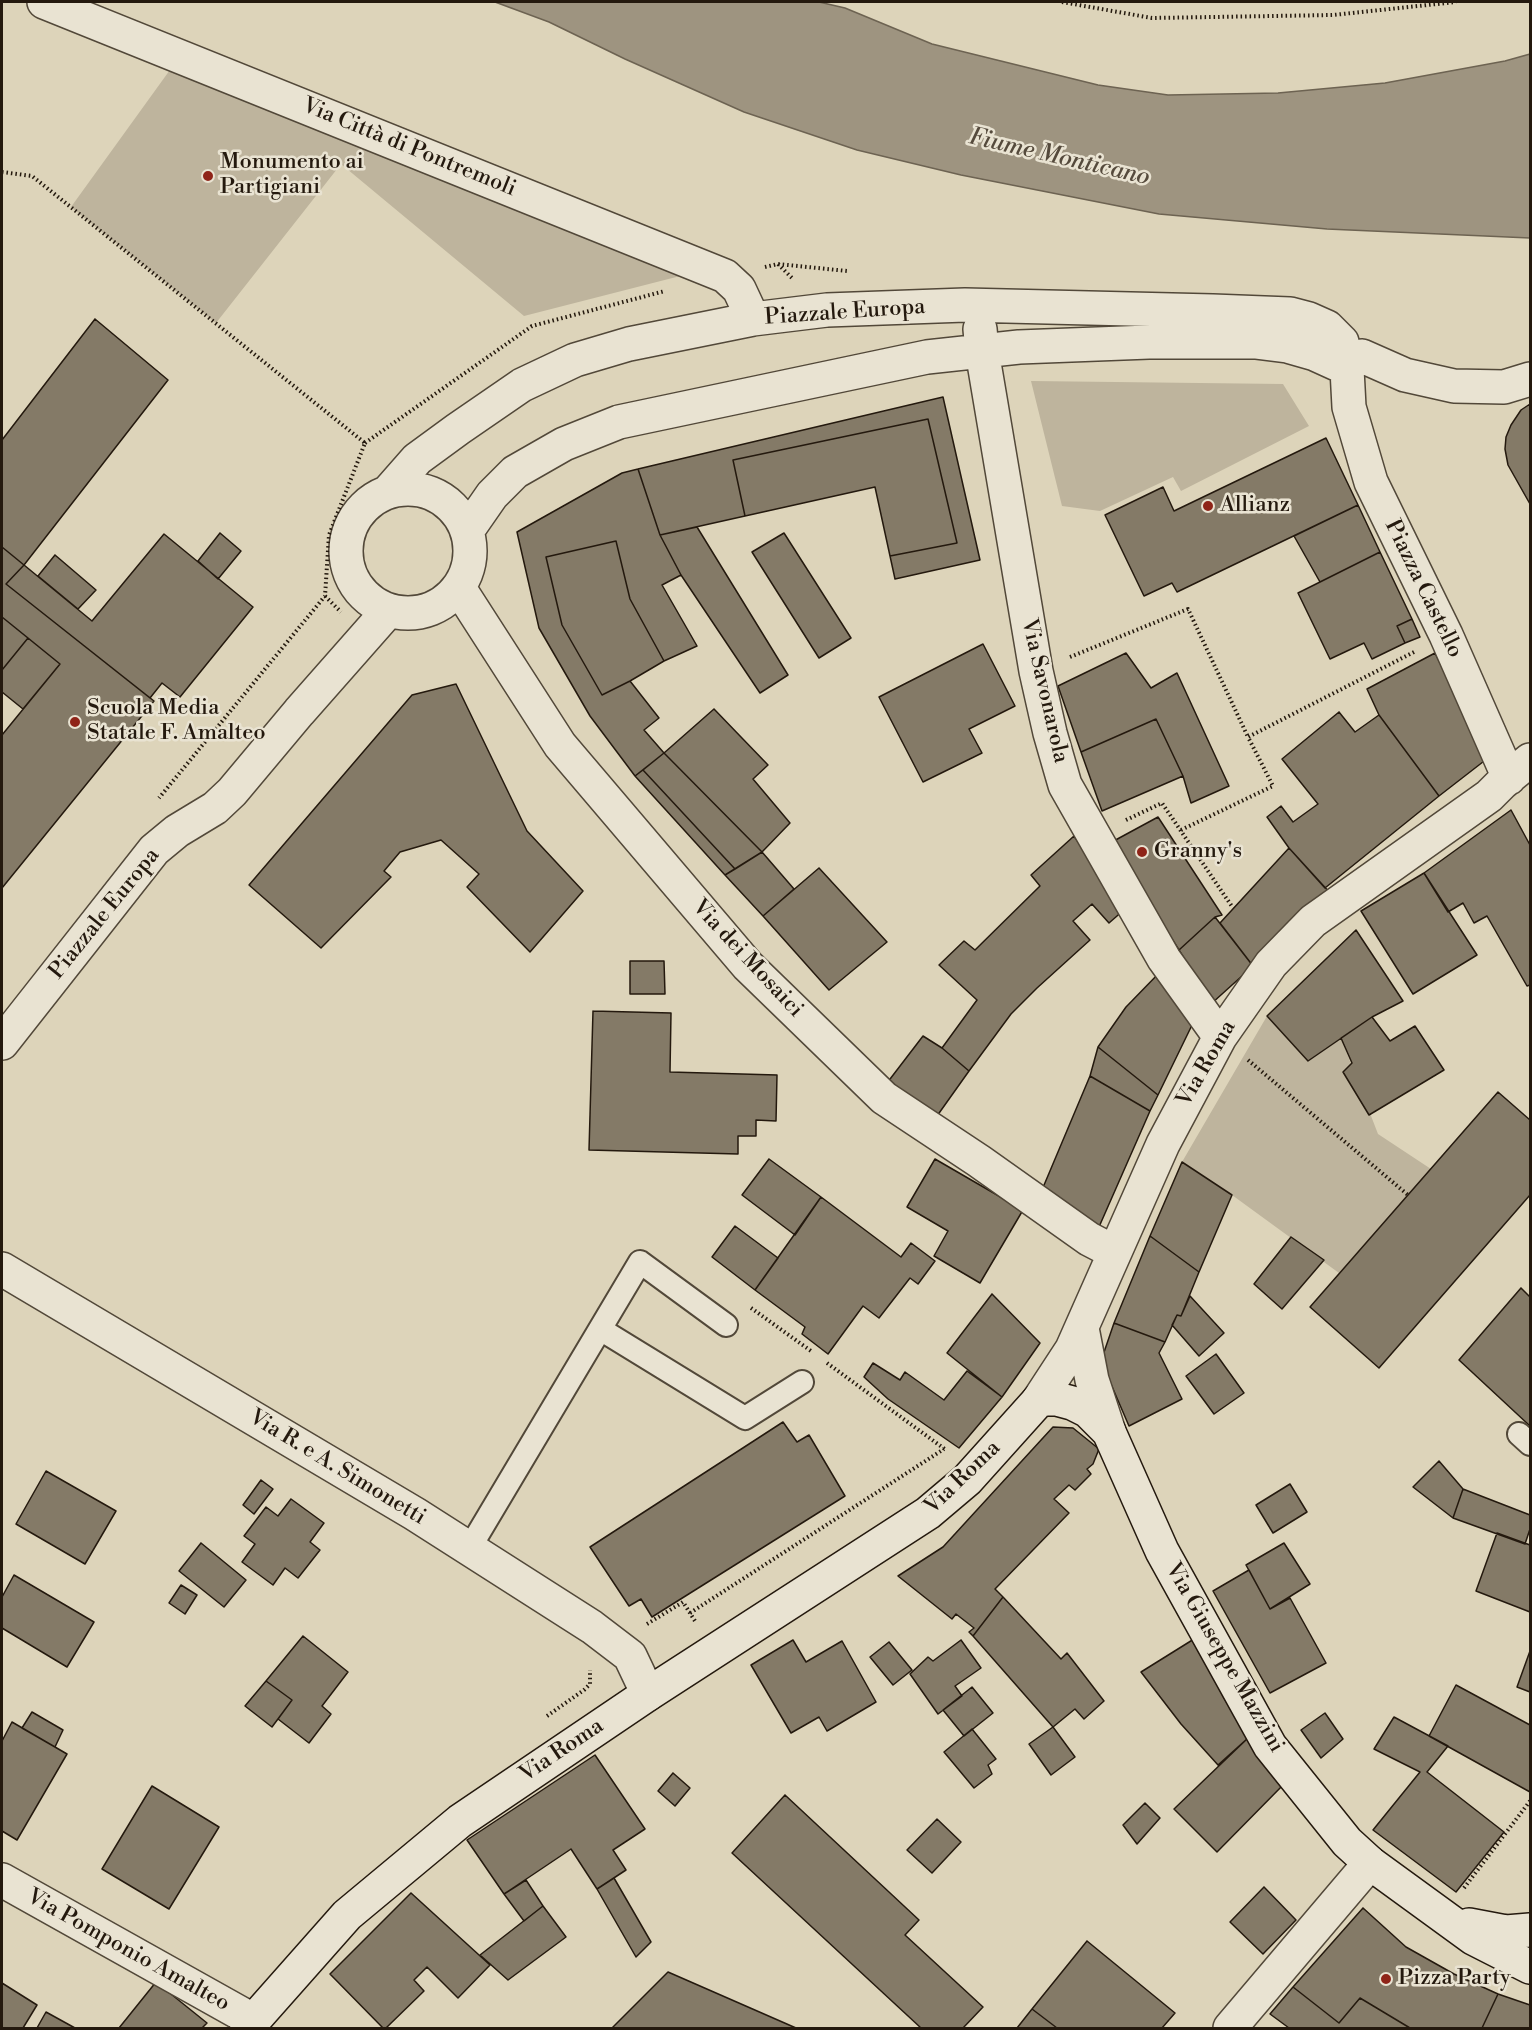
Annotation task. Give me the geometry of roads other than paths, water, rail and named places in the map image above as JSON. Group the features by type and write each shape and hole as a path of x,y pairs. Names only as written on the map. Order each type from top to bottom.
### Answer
{"street":[{"name":"Via Città di Pontremoli","path":"44,2 717,272 725,276 739,290 753,319"},
{"name":"Piazzale Europa","path":"388,492 417,459 522,385 575,360 629,344 753,319 827,310 964,306 1290,314 1309,318 1327,327 1347,358"},
{"name":"Via Savonarola","path":"964,306 982,351 1036,671 1065,785 1164,959 1220,1037"},
{"path":"948,355 946,317 964,306"},
{"path":"467,531 492,495 515,472 564,444 619,422 927,357 1019,347 1149,342 1255,342 1347,358 1404,375 1454,386 1504,387 1530,379"},
{"name":"Piazza Castello","path":"1347,358 1349,407 1371,482 1446,635 1520,769"},
{"name":"Piazzale Europa","path":"2,1043 154,850 177,831 215,807 232,792 388,611 371,602 357,588 348,571 345,552 348,532 357,515 370,501 388,492 407,488 426,491 444,500 458,514 467,531 471,551 468,570 459,588"},
{"path":"388,611 408,614 428,611 445,602 459,588"},
{"name":"Via dei Mosaici","path":"459,588 560,745 748,966 884,1098 979,1161 1089,1239 1114,1252"},
{"name":"Via Roma","path":"250,2025 347,1915 460,1821 648,1694 893,1538 928,1513 967,1480 1038,1401 1062,1366 1082,1329 1163,1144 1220,1037 1271,964 1314,921 1489,796 1520,769"},
{"name":"Via R. e A. Simonetti","path":"2,1269 415,1514 592,1627 630,1656 648,1694"},
{"name":"Via Giuseppe Mazzini","path":"1082,1329 1092,1380 1109,1432 1162,1551 1270,1746 1347,1842 1370,1863 1473,1938 1530,1967"},
{"name":"Via Giuseppe Mazzini","path":"1038,1401 1057,1399 1072,1403 1088,1412 1109,1432"},
{"path":"1230,2028 1370,1863"},
{"name":"Via Pomponio Amalteo","path":"2,1880 250,2025"},
{"name":"Via Giuseppe Mazzini","path":"1448,1918 1506,1932 1530,1930"}],"lane":[{"path":"470,1549 640,1262 726,1325"},
{"path":"600,1329 745,1418 802,1382"}],"water":[{"name":"Fiume Monticano","path":"495,2 819,2 845,8 932,44 1098,85 1168,95 1278,93 1385,83 1505,61 1530,54 1530,238 1327,229 1159,214 961,175 857,150 744,112 549,22"}],"place":[{"name":"Monumento ai Partigiani","path":"208,176"},
{"name":"Allianz","path":"1208,506"},
{"name":"Scuola Media Statale F. Amalteo","path":"75,722"},
{"name":"Granny's","path":"1142,852"},
{"name":"Pizza Party","path":"1386,1979"}]}
